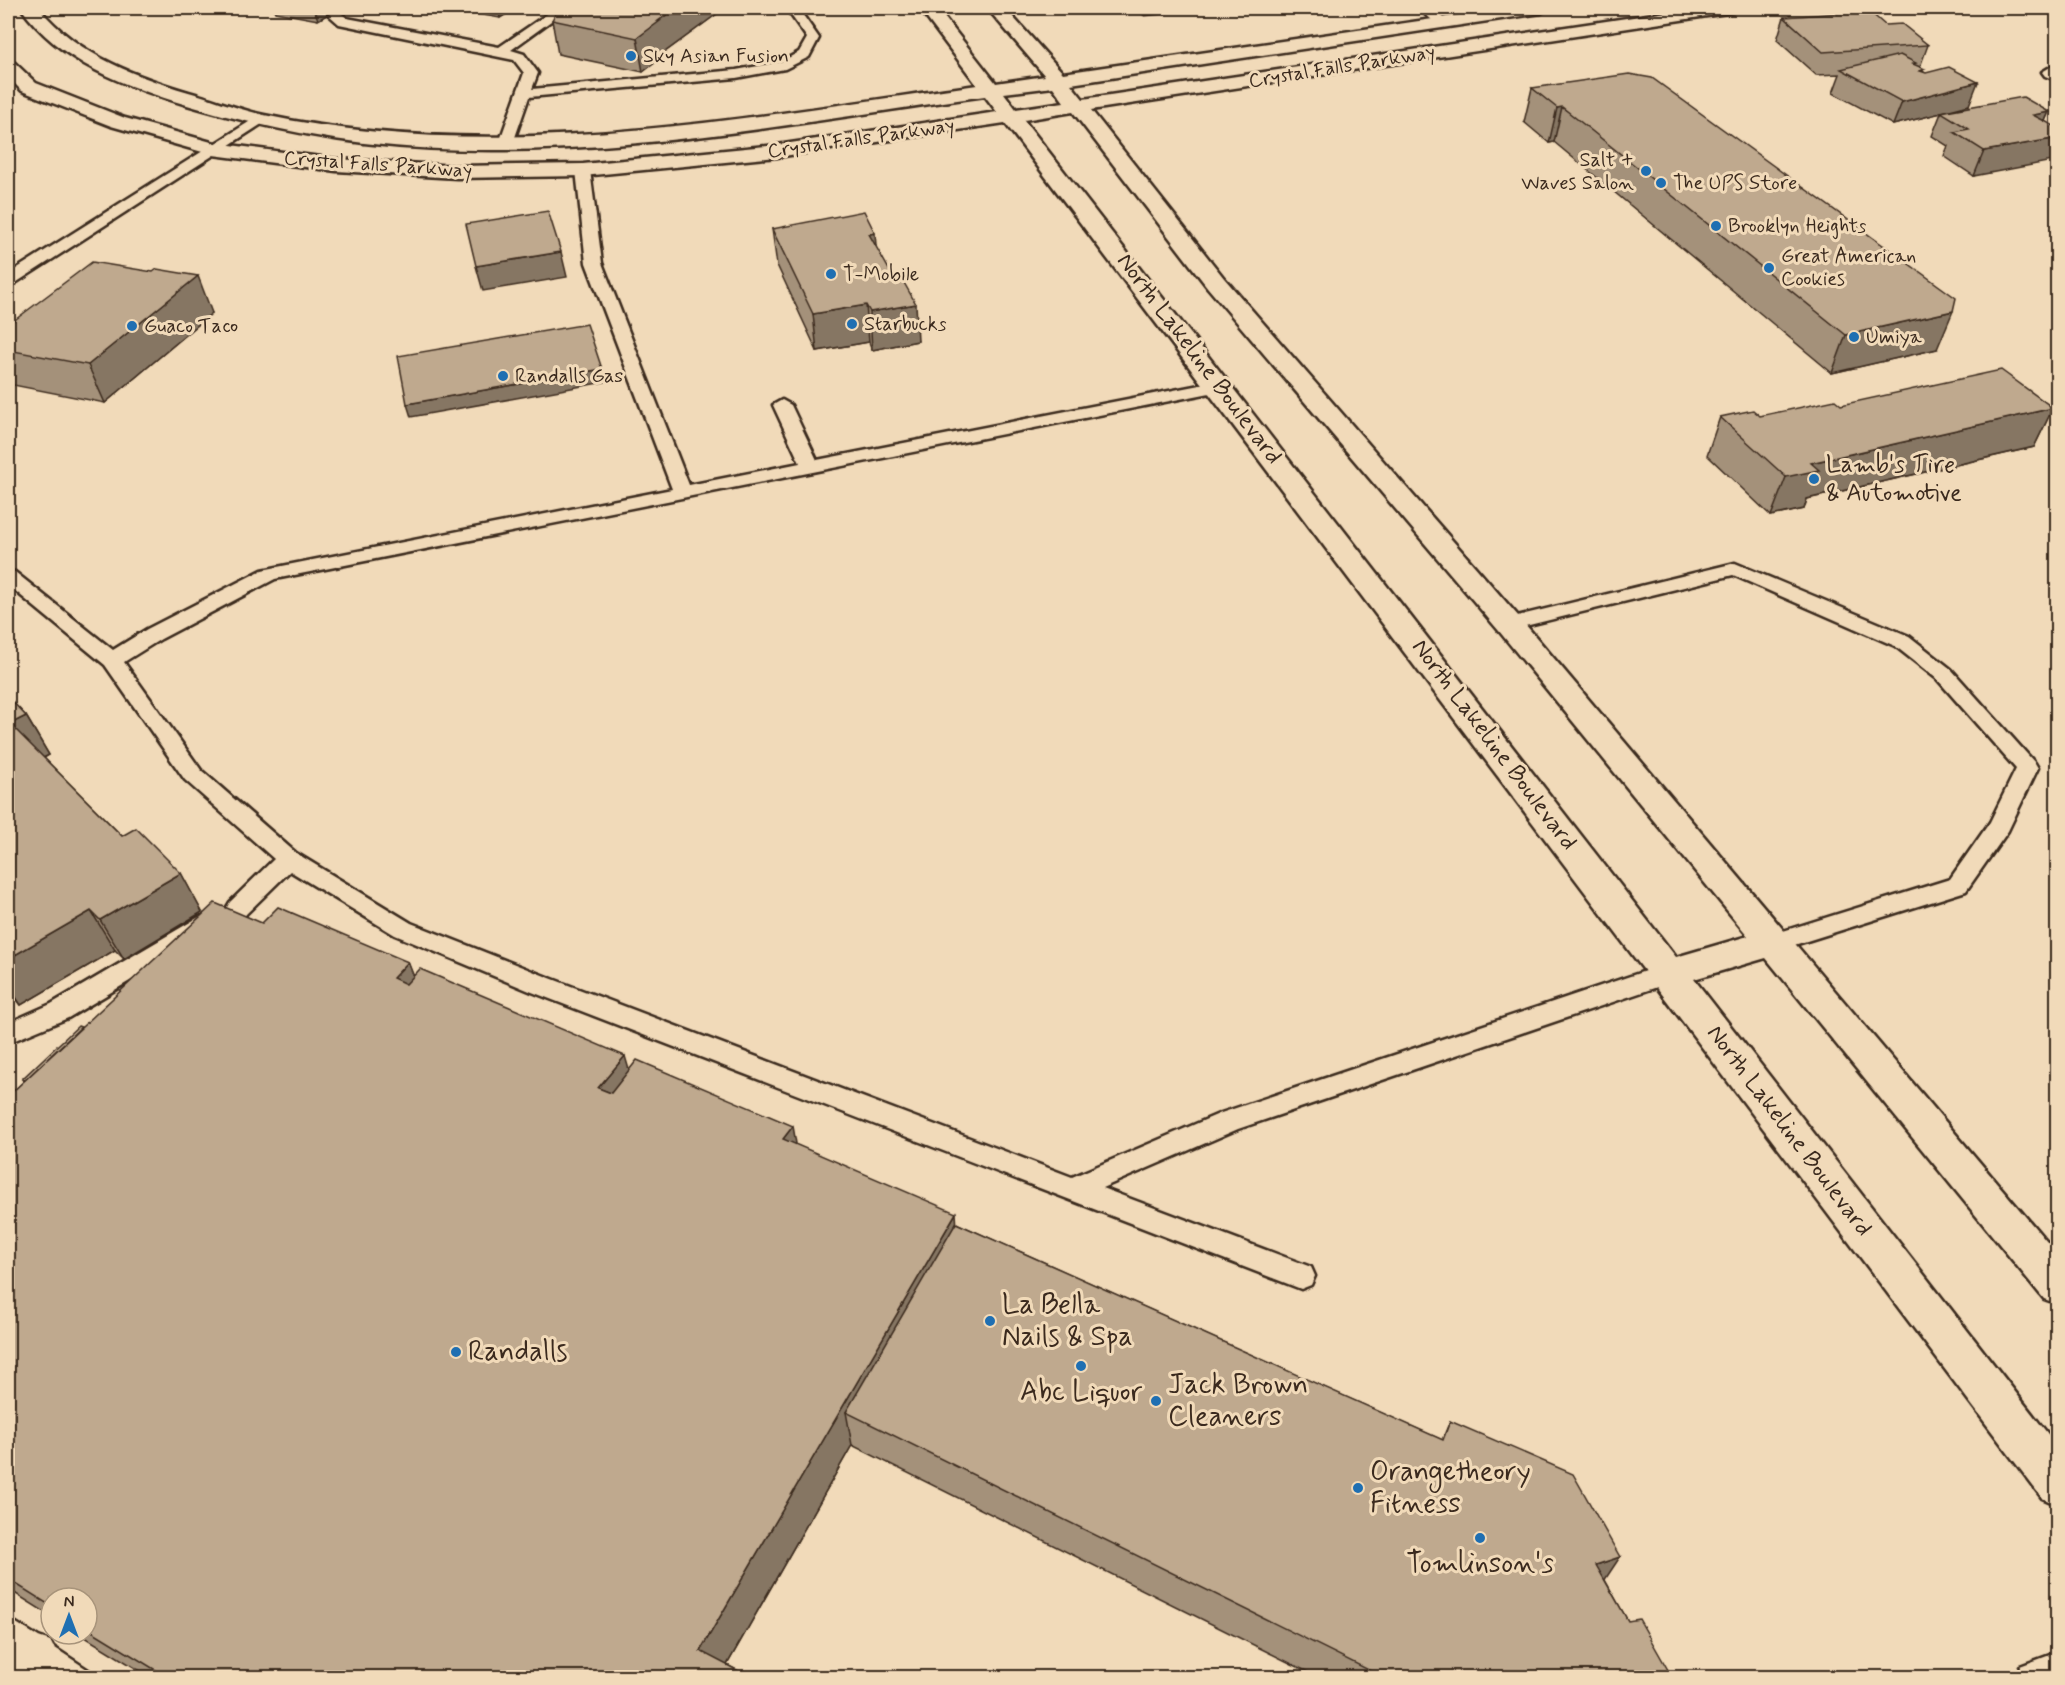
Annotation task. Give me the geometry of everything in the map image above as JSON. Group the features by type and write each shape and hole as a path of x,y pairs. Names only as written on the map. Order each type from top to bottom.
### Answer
{"main road":[{"name":"Crystal Falls Parkway","path":"30,8 58,40 114,73 188,100 260,119 327,131 391,138 506,143 588,142 669,135 1058,81 1541,8"},
{"name":"North Lakeline Boulevard","path":"928,8 993,89 2058,1483"},
{"path":"996,8 1058,81 1216,283 1509,624 1775,942 2058,1287"},
{"name":"Crystal Falls Parkway","path":"8,67 29,87 118,122 213,149 336,165 457,172 583,170 777,151 1727,8"},
{"path":"1669,973 1775,942"}],"lane":[{"path":"327,8 343,21 501,51 519,57 531,73 506,143"},
{"path":"501,51 563,8"},
{"path":"523,94 736,74 785,65 804,54 813,38 792,8"},
{"path":"1143,8 1145,10 1165,8"},
{"path":"1424,8 1442,22"},
{"path":"8,281 260,119"},
{"path":"583,170 594,263 682,491"},
{"path":"112,660 154,634 269,573 463,534 590,512 682,491 1220,386"},
{"path":"782,405 811,466"},
{"path":"1509,624 1735,569 1902,641 1944,674 2027,768 2000,825 1958,885 1775,942"},
{"path":"8,576 112,660 193,775 288,859 403,929 541,985 1302,1276"},
{"path":"202,957 218,941 238,908 288,859"},
{"path":"8,1034 40,1023 171,940 238,908"},
{"path":"1072,1189 1230,1121 1669,973"},
{"path":"8,1597 39,1616"},
{"path":"85,1646 135,1677"},
{"path":"2032,1677 2058,1668"}],"building":[{"path":"560,8 676,8 637,38 552,20"},
{"path":"1869,11 1885,25 1902,24 1928,45 1823,52 1784,17"},
{"path":"1900,55 1925,69 1920,71 1926,73 1949,67 1978,82 1902,102 1841,69"},
{"path":"1629,74 1652,78 1956,298 1953,311 1846,335 1562,107 1557,108 1532,88"},
{"path":"2023,97 2049,112 2033,115 2058,128 2058,138 1984,151 1954,132 1969,129 1941,112"},
{"path":"548,211 561,252 476,266 466,224"},
{"path":"864,211 875,233 869,234 896,282 903,281 916,304 870,312 866,305 813,314 772,229"},
{"path":"92,262 153,272 157,269 198,276 88,365 8,350 8,325"},
{"name":"Randalls Gas","path":"587,324 602,369 407,404 398,356"},
{"path":"2001,370 2053,408 1811,463 1819,470 1786,477 1720,417 1753,410 1760,416 1835,400 1841,405"},
{"path":"8,697 26,716 10,724 122,836 136,828 181,873 100,920 91,911 8,959"},
{"name":"Randalls","path":"215,903 262,923 278,907 408,962 393,978 406,984 420,969 625,1056 598,1088 611,1093 637,1060 793,1126 783,1139 956,1213 700,1651 750,1677 167,1677 99,1635 99,1586 39,1586 39,1598 8,1579 8,1096"},
{"path":"78,1026 81,1027 25,1080 22,1079"},
{"path":"956,1223 1443,1440 1450,1421 1573,1474 1620,1557 1596,1565 1628,1621 1639,1619 1672,1677 1382,1677 846,1412"}],"place":[{"name":"Sky Asian Fusion","path":"631,56"},
{"name":"Salt + Waves Salon","path":"1646,171"},
{"name":"The UPS Store","path":"1661,183"},
{"name":"Brooklyn Heights","path":"1716,226"},
{"name":"Great American Cookies","path":"1769,268"},
{"name":"T-Mobile","path":"831,274"},
{"name":"Starbucks","path":"852,324"},
{"name":"Guaco Taco","path":"132,326"},
{"name":"Umiya","path":"1854,337"},
{"name":"Randalls Gas","path":"503,376"},
{"name":"Lamb's Tire & Automotive","path":"1814,479"},
{"name":"La Bella Nails & Spa","path":"990,1321"},
{"name":"Randalls","path":"456,1352"},
{"name":"Abc Liquor","path":"1081,1366"},
{"name":"Jack Brown Cleaners","path":"1156,1401"},
{"name":"Orangetheory Fitness","path":"1358,1488"},
{"name":"Tomlinson's","path":"1480,1538"}]}
